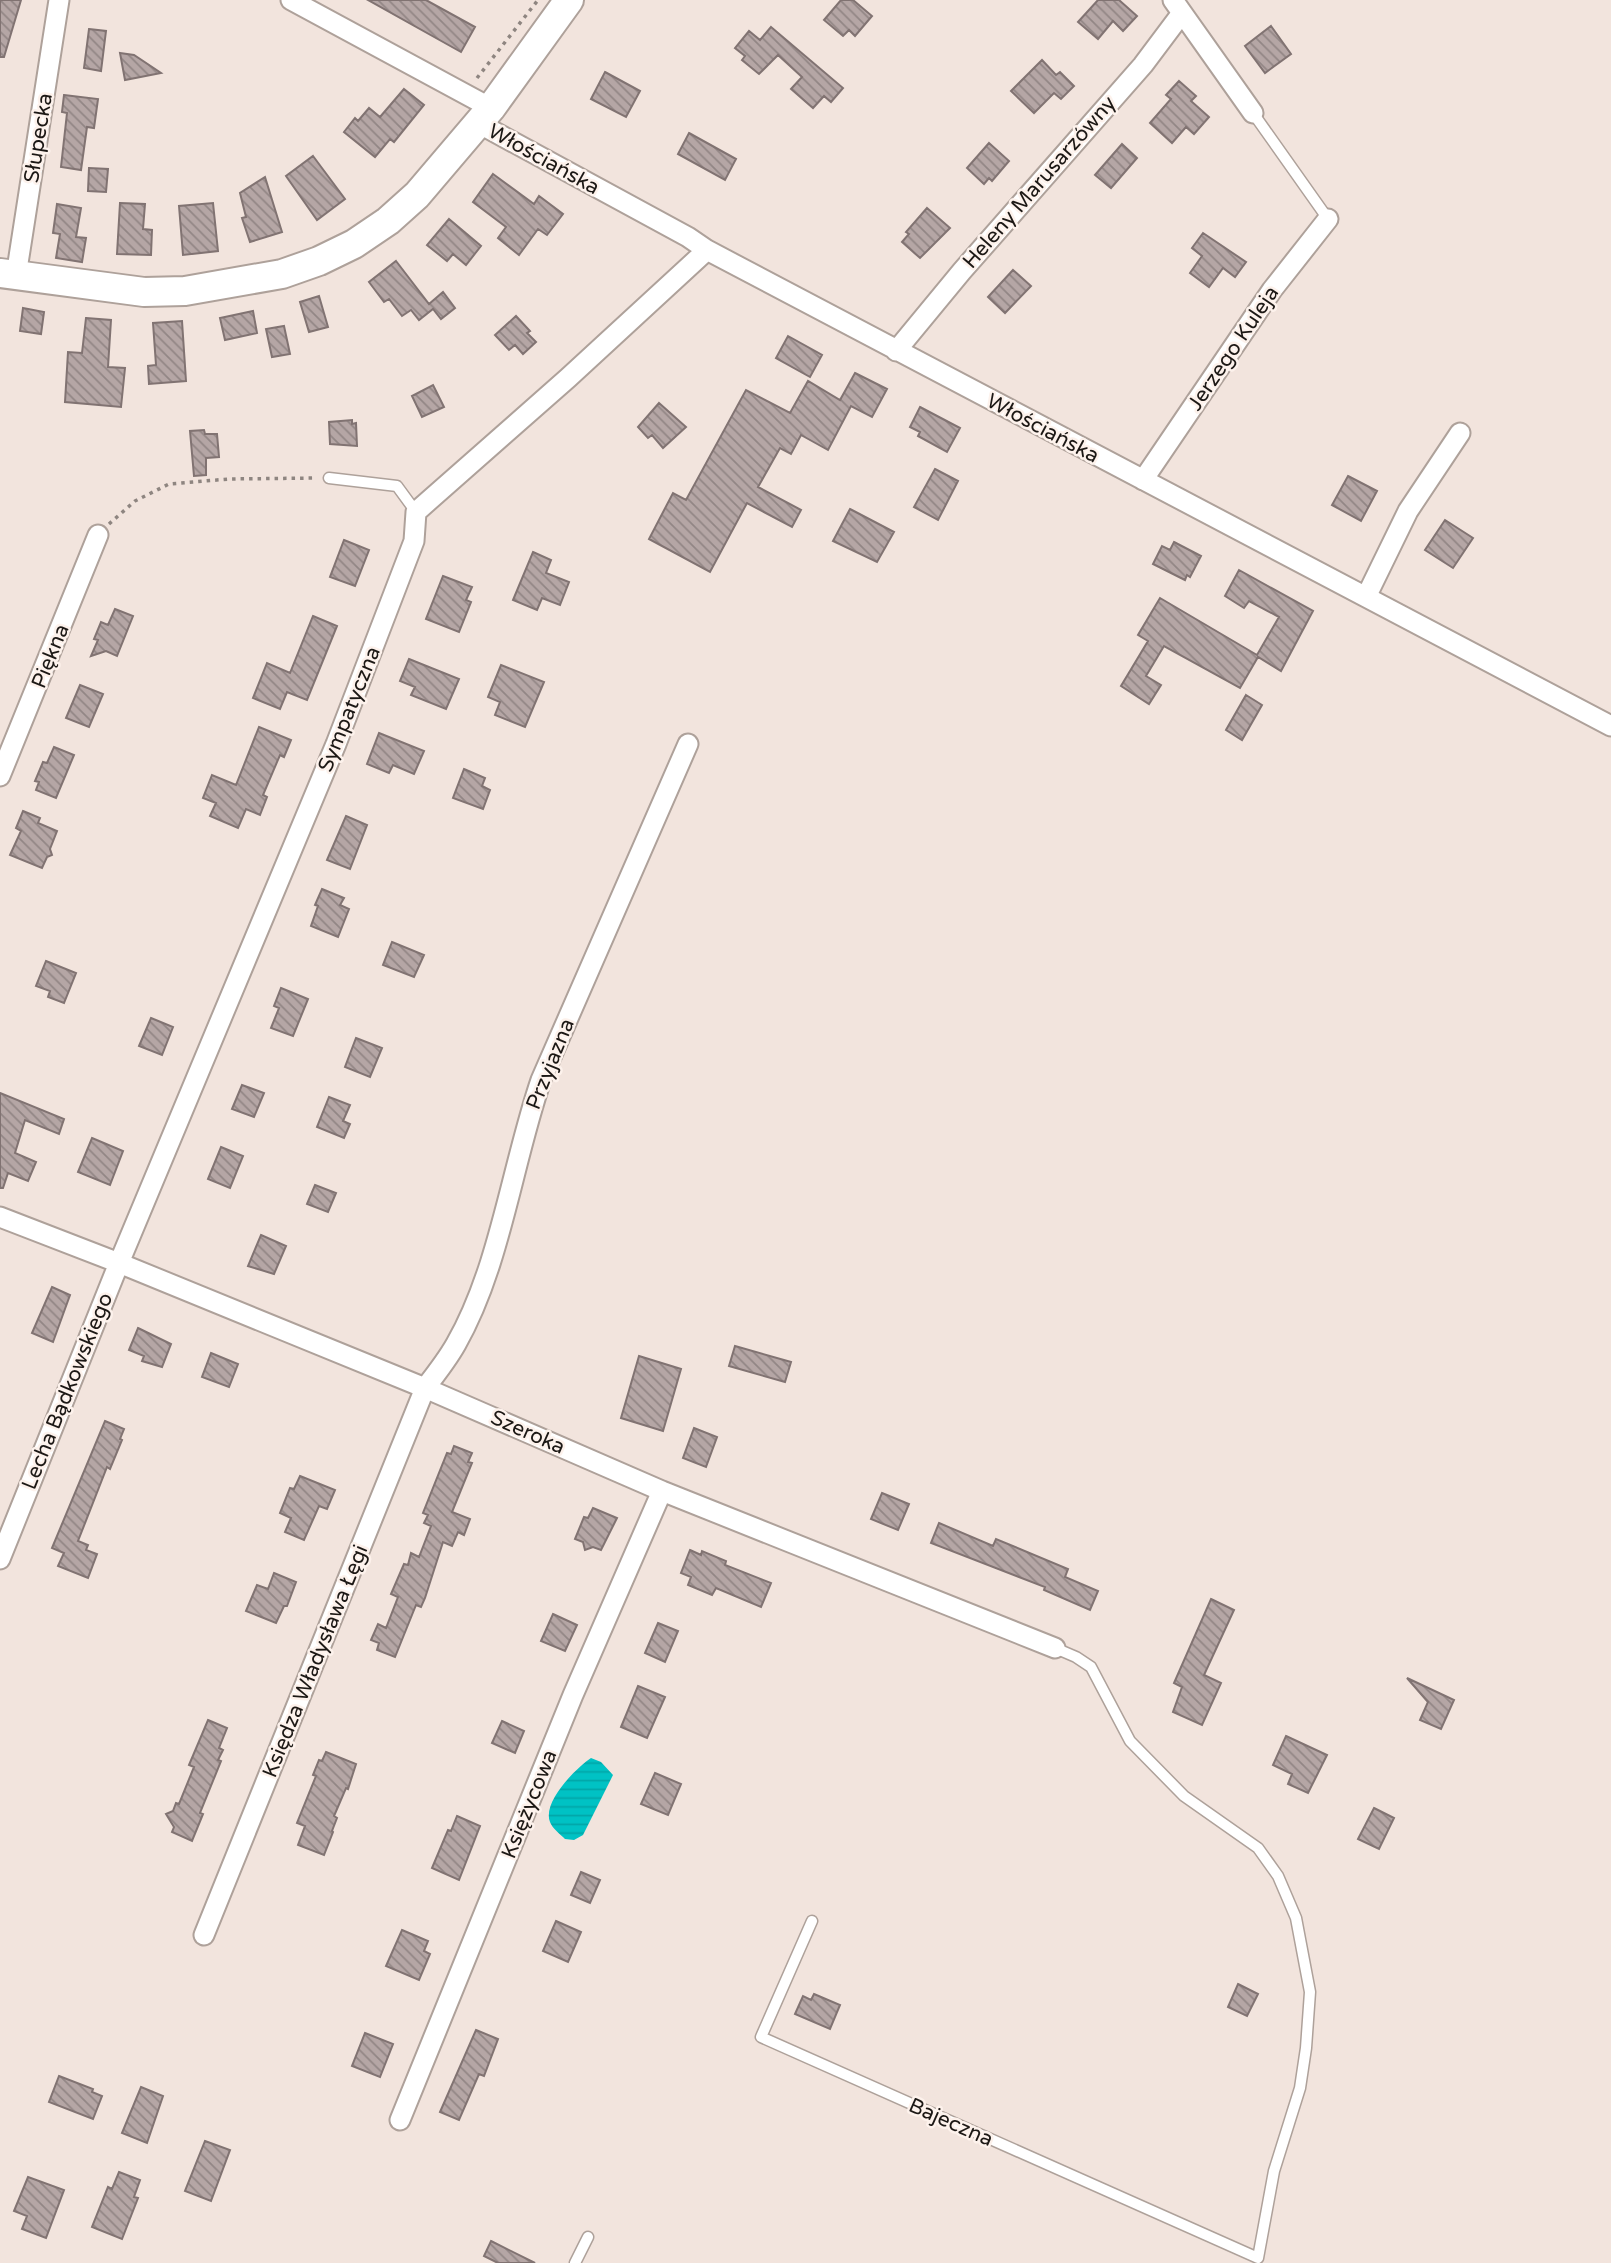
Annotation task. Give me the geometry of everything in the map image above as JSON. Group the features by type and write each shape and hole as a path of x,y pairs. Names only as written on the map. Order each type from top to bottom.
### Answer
{"street":[{"name":"Słupecka","path":"8,274 59,0"},
{"path":"291,0 465,94 485,115"},
{"path":"8,274 144,292 185,291 282,274 319,261 354,244 388,221 425,186 485,115 569,0"},
{"name":"Heleny Marusarzówny","path":"896,351 962,271 1143,65 1177,7 1253,113"},
{"name":"Włościańska","path":"485,115 707,250 1611,726"},
{"name":"Jerzego Kuleja","path":"1143,480 1272,290 1328,219"},
{"path":"416,512 568,378 707,250"},
{"path":"1366,597 1408,511 1460,433"},
{"name":"Sympatyczna","path":"119,1263 336,744 414,541 416,512"},
{"name":"Piękna","path":"0,776 98,535"},
{"name":"Przyjazna","path":"425,1388 457,1343 472,1307 491,1258 525,1129 541,1080 688,744"},
{"name":"Szeroka","path":"0,1217 425,1388 662,1491 1055,1648"},
{"name":"Lecha Bądkowskiego","path":"0,1559 119,1263"},
{"name":"Księdza Władysława Łęgi","path":"204,1935 425,1388"},
{"name":"Księżycowa","path":"400,2120 573,1695 662,1491"}],"lane":[{"name":"Heleny Marusarzówny","path":"1253,113 1328,219"},
{"path":"329,478 397,486 416,512"},
{"name":"Bajeczna","path":"812,1921 761,2037 1258,2258 1274,2171 1297,2100 1306,2048 1311,1992 1296,1919 1278,1876 1258,1849 1184,1796 1130,1741 1091,1667 1055,1648"},
{"path":"575,2263 588,2237"}],"path":[{"path":"465,94 538,0"},
{"path":"98,535 135,501 169,484 229,479 329,478"}],"water":[{"path":"591,1758 601,1762 613,1775 583,1835 574,1840 565,1839 550,1822 551,1805 569,1777"}],"building":[{"path":"0,0 21,0 4,57 0,57"},
{"path":"368,0 426,0 475,27 461,52"},
{"path":"841,0 853,0 872,16 855,36 849,30 843,36 824,20"},
{"path":"1098,0 1119,0 1137,16 1123,31 1113,21 1098,39 1078,22"},
{"path":"1271,26 1291,54 1265,73 1245,46"},
{"path":"771,27 843,88 831,102 824,96 813,108 791,89 802,77 778,55 759,74 742,60 745,56 735,48 749,31 760,40"},
{"path":"89,29 106,31 101,71 84,68"},
{"path":"120,53 134,55 161,73 125,80"},
{"path":"1042,60 1056,75 1060,72 1074,86 1061,99 1054,93 1034,113 1011,91"},
{"path":"605,72 640,91 626,117 591,99"},
{"path":"1179,81 1196,96 1191,101 1209,117 1194,134 1186,127 1172,143 1150,123 1171,99 1166,95"},
{"path":"404,89 424,105 394,142 390,139 375,157 344,132 355,118 358,121 369,108 380,117"},
{"path":"64,95 98,99 94,128 87,127 81,170 61,167 67,113 62,112"},
{"path":"689,133 736,159 725,180 678,154"},
{"path":"989,143 1009,161 992,181 989,178 984,184 967,168"},
{"path":"1122,144 1137,158 1111,188 1095,175"},
{"path":"313,156 345,199 317,220 286,176"},
{"path":"89,168 108,169 106,192 88,191"},
{"path":"493,174 534,204 539,196 563,214 547,235 538,229 519,255 498,238 506,227 473,202"},
{"path":"265,177 282,232 250,242 242,218 246,217 240,193"},
{"path":"120,203 145,204 143,229 152,230 151,255 117,254"},
{"path":"213,203 218,251 183,255 179,206"},
{"path":"57,204 81,208 76,237 86,238 82,262 56,258 60,234 53,233"},
{"path":"927,208 950,228 920,258 902,242 909,234 906,232"},
{"path":"449,219 481,246 466,265 453,254 447,261 427,245"},
{"path":"1203,233 1246,262 1235,277 1223,268 1209,287 1190,273 1202,256 1192,248"},
{"path":"396,261 429,304 443,292 455,308 441,319 433,309 419,320 411,310 402,316 389,299 384,302 369,282"},
{"path":"1013,270 1031,286 1005,313 988,297"},
{"path":"319,296 328,327 309,332 300,302"},
{"path":"23,308 44,312 41,334 20,331"},
{"path":"253,311 257,333 225,340 220,318"},
{"path":"516,316 536,342 523,354 515,345 509,350 495,335"},
{"path":"86,318 111,320 108,367 125,368 121,407 65,402 68,352 82,353"},
{"path":"182,321 186,381 149,384 148,366 156,365 153,323"},
{"path":"284,326 290,354 272,357 266,329"},
{"path":"788,336 822,355 810,377 776,358"},
{"path":"855,373 887,389 872,417 851,406 828,450 801,435 791,454 780,448 758,487 801,510 792,527 747,503 710,572 649,539 673,493 686,500 746,390 790,413 808,381 840,400"},
{"path":"433,385 444,407 422,417 412,396"},
{"path":"659,403 686,427 663,448 652,435 648,438 638,427"},
{"path":"920,407 960,428 947,452 918,436 920,432 910,427"},
{"path":"352,420 352,424 356,423 357,446 330,444 329,422"},
{"path":"204,430 205,434 217,434 219,457 206,458 206,475 194,476 190,431"},
{"path":"935,469 958,481 938,520 914,507"},
{"path":"1348,476 1377,491 1361,521 1332,505"},
{"path":"850,509 894,532 877,562 833,541"},
{"path":"1445,520 1473,538 1453,568 1425,550"},
{"path":"344,540 369,550 355,586 330,577"},
{"path":"1174,542 1201,556 1190,577 1187,575 1185,580 1153,564 1162,546 1170,550"},
{"path":"533,552 551,560 546,573 569,582 560,605 542,598 537,610 513,600"},
{"path":"1239,570 1313,611 1281,671 1258,657 1240,688 1164,646 1146,676 1161,685 1149,704 1121,686 1148,641 1138,635 1160,598 1257,655 1279,617 1249,601 1244,608 1225,596"},
{"path":"443,576 472,587 466,600 471,602 459,632 426,619"},
{"path":"115,609 133,616 117,656 106,651 91,656 98,640 94,639 101,622 108,625"},
{"path":"313,616 337,626 307,700 287,692 280,709 253,698 267,663 290,673"},
{"path":"409,659 459,679 446,709 411,695 415,687 400,681"},
{"path":"501,665 544,682 525,727 495,715 500,702 488,697"},
{"path":"80,685 103,694 89,727 66,718"},
{"path":"1246,695 1262,705 1242,740 1226,730"},
{"path":"259,727 291,740 284,757 280,755 263,795 267,797 260,815 246,809 238,828 210,816 216,803 203,798 212,775 236,785"},
{"path":"379,733 424,751 414,774 393,765 389,773 367,764"},
{"path":"54,747 74,755 56,798 36,790 39,782 35,781 43,762 47,763"},
{"path":"464,769 485,778 482,786 490,790 483,809 453,798"},
{"path":"23,811 40,818 38,823 57,831 50,849 52,855 47,857 42,868 10,855 21,831 16,828"},
{"path":"346,816 367,825 350,869 327,860"},
{"path":"322,889 344,898 340,905 349,909 338,937 311,926 318,906 315,905"},
{"path":"392,942 424,955 414,977 383,965"},
{"path":"46,961 76,973 64,1003 48,997 50,991 36,986"},
{"path":"281,988 308,999 293,1036 271,1028 279,1008 274,1006"},
{"path":"151,1018 173,1027 162,1055 139,1046"},
{"path":"356,1038 382,1048 370,1077 345,1067"},
{"path":"242,1085 264,1093 254,1117 232,1109"},
{"path":"0,1093 64,1119 59,1134 25,1120 15,1153 36,1162 28,1181 8,1173 3,1188 0,1188"},
{"path":"329,1097 350,1105 343,1121 350,1124 344,1138 317,1127"},
{"path":"92,1138 123,1151 110,1185 78,1172"},
{"path":"221,1147 243,1156 230,1188 208,1179"},
{"path":"315,1185 336,1193 328,1212 307,1204"},
{"path":"261,1235 286,1246 274,1274 248,1266"},
{"path":"52,1287 70,1295 53,1342 32,1333"},
{"path":"138,1328 171,1344 162,1367 142,1361 144,1356 129,1350"},
{"path":"735,1346 791,1362 785,1382 729,1366"},
{"path":"211,1353 238,1364 229,1387 202,1377"},
{"path":"639,1356 681,1369 663,1431 621,1418"},
{"path":"105,1421 124,1429 120,1439 122,1440 110,1469 107,1467 78,1541 88,1545 86,1550 97,1554 88,1578 58,1566 64,1553 52,1548"},
{"path":"694,1428 717,1437 706,1467 683,1458"},
{"path":"454,1446 472,1453 468,1462 472,1463 452,1512 470,1519 464,1535 458,1532 452,1546 443,1542 425,1598 421,1607 416,1605 395,1657 377,1650 379,1643 371,1640 378,1624 386,1628 398,1597 391,1594 404,1564 408,1565 411,1553 419,1557 431,1526 424,1523 428,1515 423,1513 447,1453 451,1454"},
{"path":"300,1476 335,1490 327,1509 319,1506 304,1540 285,1532 291,1518 280,1513 290,1488 294,1489"},
{"path":"882,1493 909,1504 898,1530 871,1519"},
{"path":"593,1508 617,1518 601,1550 593,1547 585,1550 583,1542 575,1539 584,1517 588,1518"},
{"path":"939,1523 993,1546 996,1539 1068,1569 1065,1577 1098,1591 1090,1610 1044,1590 1045,1587 931,1543"},
{"path":"690,1550 701,1555 702,1551 726,1561 725,1565 771,1583 761,1607 716,1588 712,1595 688,1585 691,1577 681,1573"},
{"path":"274,1573 296,1582 287,1606 284,1606 276,1623 246,1611 257,1585 268,1589"},
{"path":"1211,1599 1234,1610 1204,1675 1221,1683 1202,1725 1173,1712 1182,1687 1174,1683"},
{"path":"553,1614 577,1625 565,1651 541,1641"},
{"path":"658,1623 678,1631 665,1662 645,1653"},
{"path":"1407,1678 1454,1700 1441,1729 1420,1720 1428,1702"},
{"path":"638,1686 665,1697 647,1738 621,1727"},
{"path":"208,1720 227,1728 219,1748 223,1750 218,1760 221,1761 192,1841 172,1832 174,1827 166,1814 173,1811 176,1803 179,1804 194,1767 189,1765"},
{"path":"502,1721 524,1731 515,1753 492,1743"},
{"path":"1286,1736 1327,1755 1308,1793 1288,1784 1292,1774 1273,1765"},
{"path":"326,1752 356,1764 348,1789 346,1788 334,1816 337,1818 324,1855 298,1845 305,1826 297,1823 316,1776 313,1775 319,1760 322,1761"},
{"path":"655,1773 681,1784 668,1815 641,1804"},
{"path":"1374,1808 1394,1818 1379,1849 1358,1839"},
{"path":"457,1816 480,1826 459,1880 432,1868"},
{"path":"581,1872 600,1880 590,1903 571,1895"},
{"path":"556,1921 581,1932 568,1962 543,1951"},
{"path":"402,1930 428,1941 424,1951 430,1954 419,1980 386,1966"},
{"path":"1238,1984 1258,1994 1247,2016 1228,2007"},
{"path":"814,1994 840,2005 830,2029 795,2014 803,1996 811,2000"},
{"path":"476,2030 498,2039 484,2076 479,2074 459,2120 440,2112"},
{"path":"365,2033 393,2044 380,2077 352,2066"},
{"path":"59,2076 93,2089 92,2092 102,2096 93,2119 49,2102"},
{"path":"141,2087 163,2096 147,2143 122,2133"},
{"path":"205,2141 230,2150 211,2201 185,2191"},
{"path":"119,2172 140,2180 134,2197 138,2198 122,2239 92,2227 108,2187 112,2189"},
{"path":"28,2177 64,2190 46,2238 22,2229 27,2216 14,2211"},
{"path":"491,2241 535,2263 498,2263 484,2256"}]}
